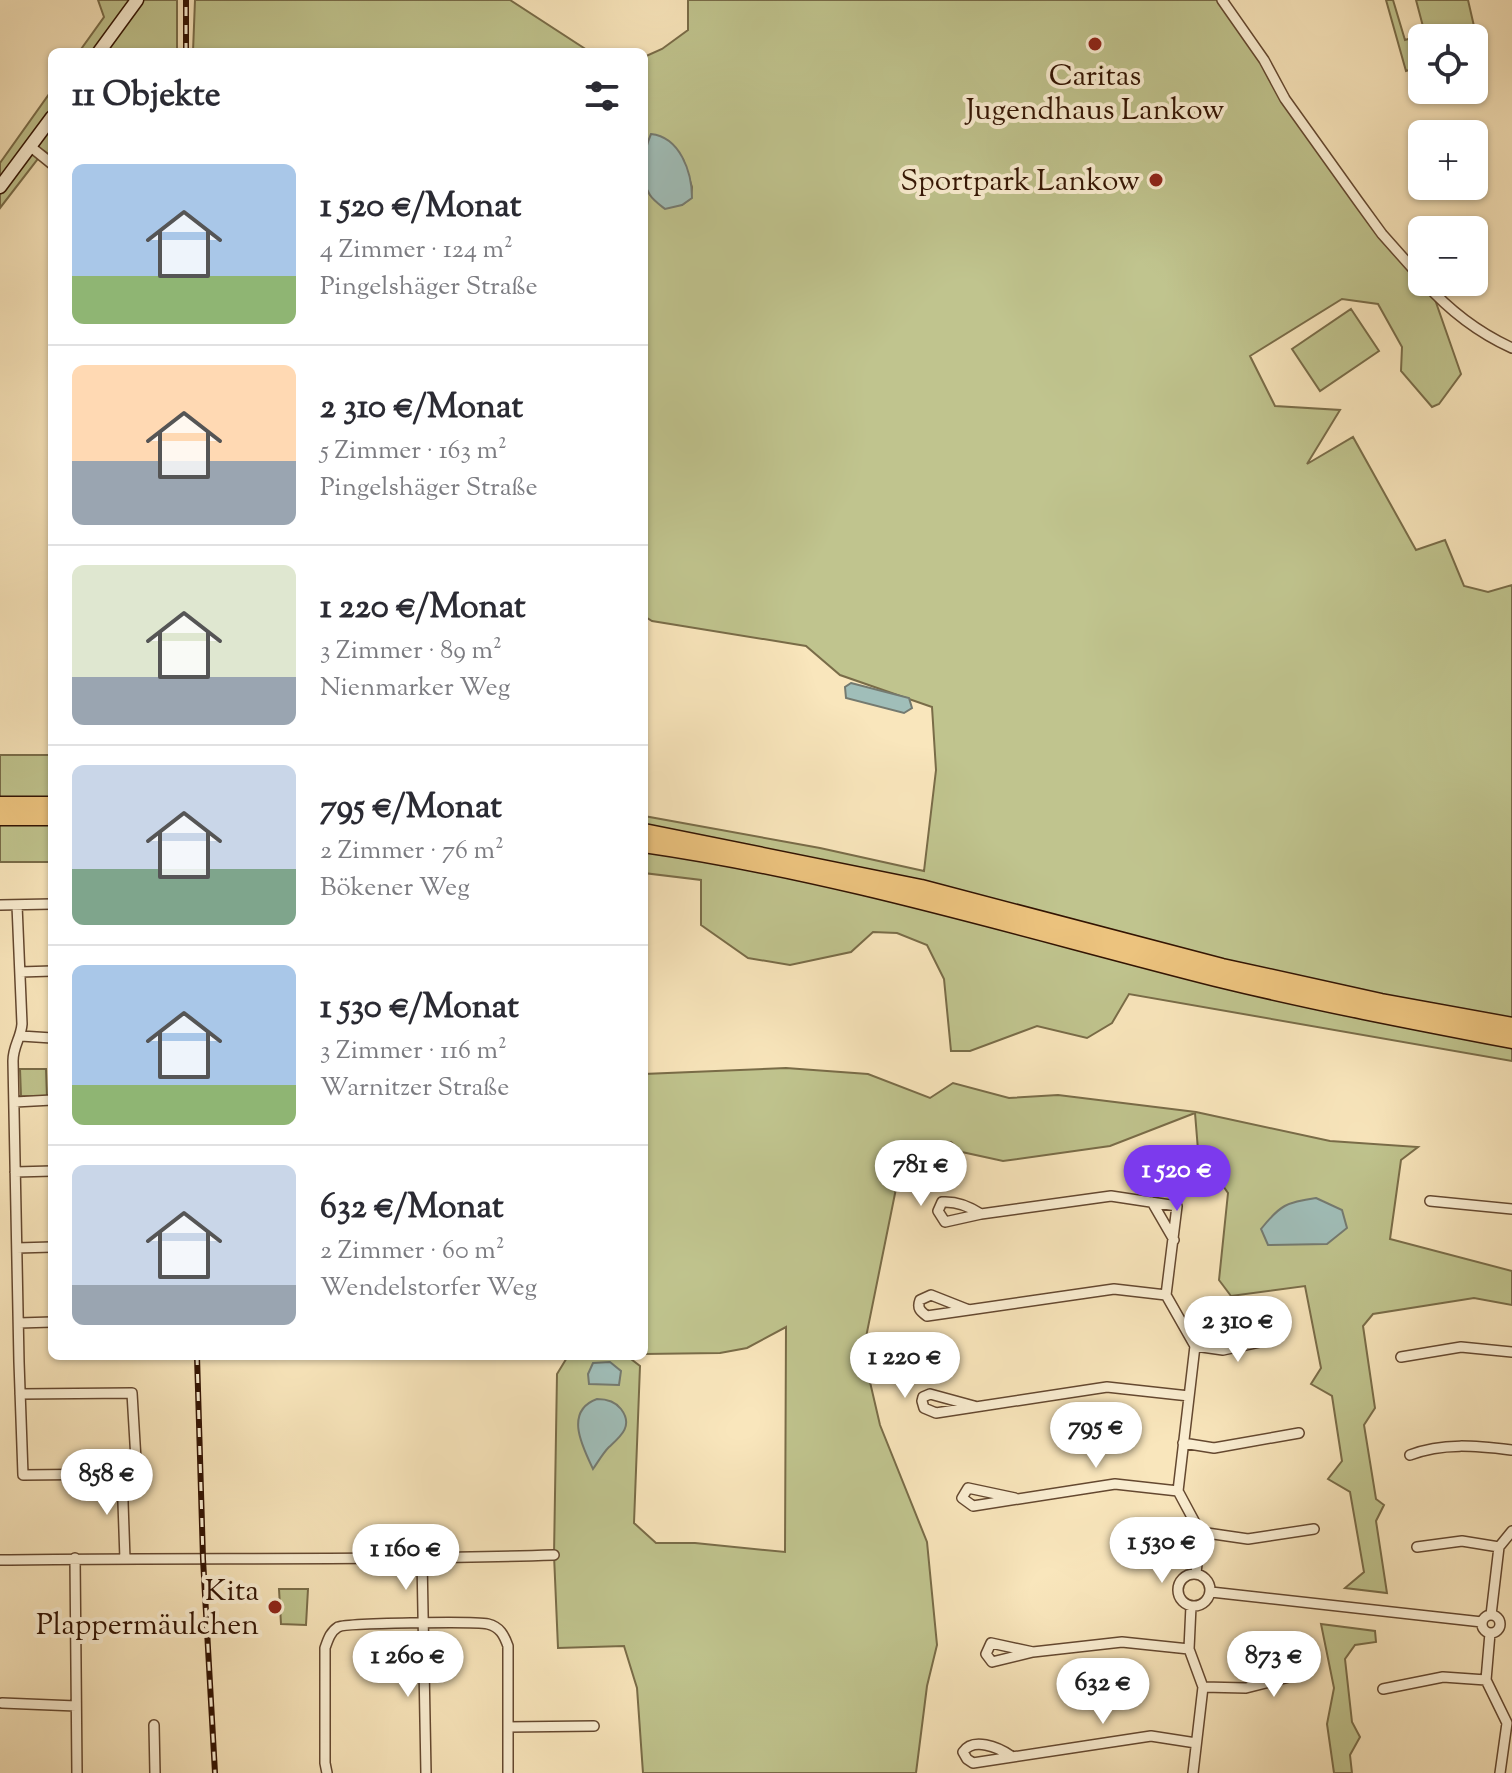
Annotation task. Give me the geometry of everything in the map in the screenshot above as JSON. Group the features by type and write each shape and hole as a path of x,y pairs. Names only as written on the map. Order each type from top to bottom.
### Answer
{"highway":[{"path":"0,805 48,805"},
{"path":"0,817 48,817"},
{"path":"648,833 1222,967 1381,1002 1512,1026"},
{"path":"648,845 927,896 1219,979 1374,1014 1512,1040"}],"street":[{"path":"102,48 137,0"},
{"path":"1222,0 1264,60 1285,99 1366,212 1408,263"},
{"path":"0,187 48,123"},
{"path":"31,147 48,161"},
{"path":"1438,296 1454,311 1512,348"},
{"path":"0,905 48,904"},
{"path":"17,905 21,1036 13,1052 19,1362 20,1394 23,1475 122,1474 136,1460 132,1393 20,1394"},
{"path":"20,972 48,971"},
{"path":"21,1036 48,1038"},
{"path":"15,1102 48,1100"},
{"path":"15,1172 48,1171"},
{"path":"981,1214 1111,1196 1177,1206 1166,1295 1195,1346 1178,1491 1200,1532 1196,1574"},
{"path":"1430,1201 1512,1209"},
{"path":"1152,1202 1174,1240"},
{"path":"17,1248 48,1247"},
{"path":"969,1310 931,1295 920,1300 918,1305 927,1316 969,1310 1114,1289 1166,1295"},
{"path":"19,1323 48,1322"},
{"path":"1195,1346 1223,1350 1278,1338"},
{"path":"1401,1357 1461,1347 1512,1352"},
{"path":"974,1406 930,1394 922,1401 924,1408 936,1413 1107,1387 1189,1396"},
{"path":"1183,1443 1214,1448 1299,1433"},
{"path":"1410,1455 1421,1450 1466,1445 1512,1450"},
{"path":"122,1474 125,1559"},
{"path":"1015,1498 968,1488 962,1498 973,1506 1115,1484 1178,1491"},
{"path":"1200,1532 1248,1539 1314,1529"},
{"path":"1491,1615 1499,1547 1512,1531"},
{"path":"1417,1547 1462,1541 1499,1547"},
{"path":"0,1560 422,1559 554,1555"},
{"path":"75,1558 77,1773"},
{"path":"422,1559 426,1773"},
{"path":"1196,1574 1207,1580 1211,1592 1204,1603 1191,1606 1181,1600 1176,1588 1184,1578 1196,1574"},
{"path":"1211,1592 1482,1622"},
{"path":"1191,1606 1189,1649 1203,1687 1193,1773"},
{"path":"1490,1633 1482,1627 1487,1615 1496,1616 1500,1625"},
{"path":"327,1773 325,1648 329,1635 339,1627 353,1625 423,1624 489,1624 502,1631 508,1646 508,1773"},
{"path":"1500,1625 1512,1627"},
{"path":"1490,1633 1500,1625"},
{"path":"1490,1633 1486,1680 1509,1723 1500,1773"},
{"path":"1033,1652 1122,1642 1189,1649"},
{"path":"1203,1687 1246,1688 1293,1676"},
{"path":"1383,1689 1443,1677 1486,1680"},
{"path":"2,1703 76,1706"},
{"path":"154,1725 155,1773"},
{"path":"508,1727 594,1726"},
{"path":"1011,1756 1151,1736 1196,1743"}],"green space":[{"path":"98,0 177,0 177,48 82,48 104,17"},
{"path":"195,0 510,0 584,48 193,48"},
{"path":"688,0 1222,0 1382,234 1408,264 1408,296 1434,296 1461,374 1439,404 1432,407 1401,371 1402,347 1378,304 1342,299 1250,356 1275,406 1340,410 1307,464 1353,437 1416,550 1445,540 1464,586 1488,592 1512,585 1512,1061 1129,994 1112,1023 1087,1038 1037,1026 970,1051 951,1051 944,979 927,945 897,933 873,932 851,952 790,965 748,958 701,925 701,880 648,873 648,817 820,848 924,871 936,770 932,707 840,675 806,646 648,618 648,190 650,195 682,205 691,198 692,187 683,159 648,142 648,55 688,30"},
{"path":"1386,0 1393,0 1405,40 1408,39 1406,71"},
{"path":"1416,0 1468,0 1474,24 1422,24"},
{"path":"48,96 48,154 44,151 0,208 0,163"},
{"path":"1351,309 1379,351 1320,391 1292,349"},
{"path":"0,755 48,755 48,862 0,862"},
{"path":"786,1068 868,1074 930,1098 953,1083 1009,1098 1058,1095 1196,1112 1330,1141 1418,1147 1401,1160 1390,1239 1512,1271 1512,1305 1474,1298 1373,1314 1363,1326 1375,1408 1364,1425 1376,1499 1384,1505 1376,1521 1387,1593 1345,1588 1364,1572 1350,1492 1328,1479 1342,1461 1332,1396 1311,1384 1321,1368 1305,1286 1231,1296 1219,1280 1228,1193 1198,1150 1195,1113 1110,1146 1003,1161 962,1152 951,1142 904,1149 863,1352 880,1425 927,1542 937,1645 927,1686 916,1773 643,1773 637,1688 624,1646 558,1648 554,1555 557,1374 566,1360 632,1360 640,1366 634,1523 656,1543 695,1543 785,1552 786,1327 747,1348 720,1353 648,1354 648,1074"},
{"path":"20,1069 46,1069 47,1097 21,1096"},
{"path":"279,1589 308,1589 306,1625 281,1624"},
{"path":"1321,1624 1375,1631 1376,1642 1355,1645 1345,1659 1352,1722 1360,1737 1350,1755 1352,1773 1334,1773 1327,1724 1334,1688"}],"water":[{"path":"651,134 661,137 670,142 682,157 690,177 692,198 682,205 665,209 648,190 648,142"},
{"path":"851,683 909,698 912,708 904,713 846,698 845,687"},
{"path":"1316,1198 1342,1210 1347,1228 1327,1244 1268,1245 1261,1229 1274,1215 1291,1203"},
{"path":"610,1362 621,1371 619,1385 589,1384 588,1374 593,1363"},
{"path":"597,1399 616,1404 625,1415 626,1426 593,1469 584,1450 578,1420 587,1405"}],"railway":[{"path":"186,0 186,48"},
{"path":"197,1360 203,1559 215,1773"}],"place":[{"name":"Caritas Jugendhaus Lankow","path":"1095,44"},
{"name":"Sportpark Lankow","path":"1156,180"},
{"name":"Kita Plappermäulchen","path":"275,1607"}]}
